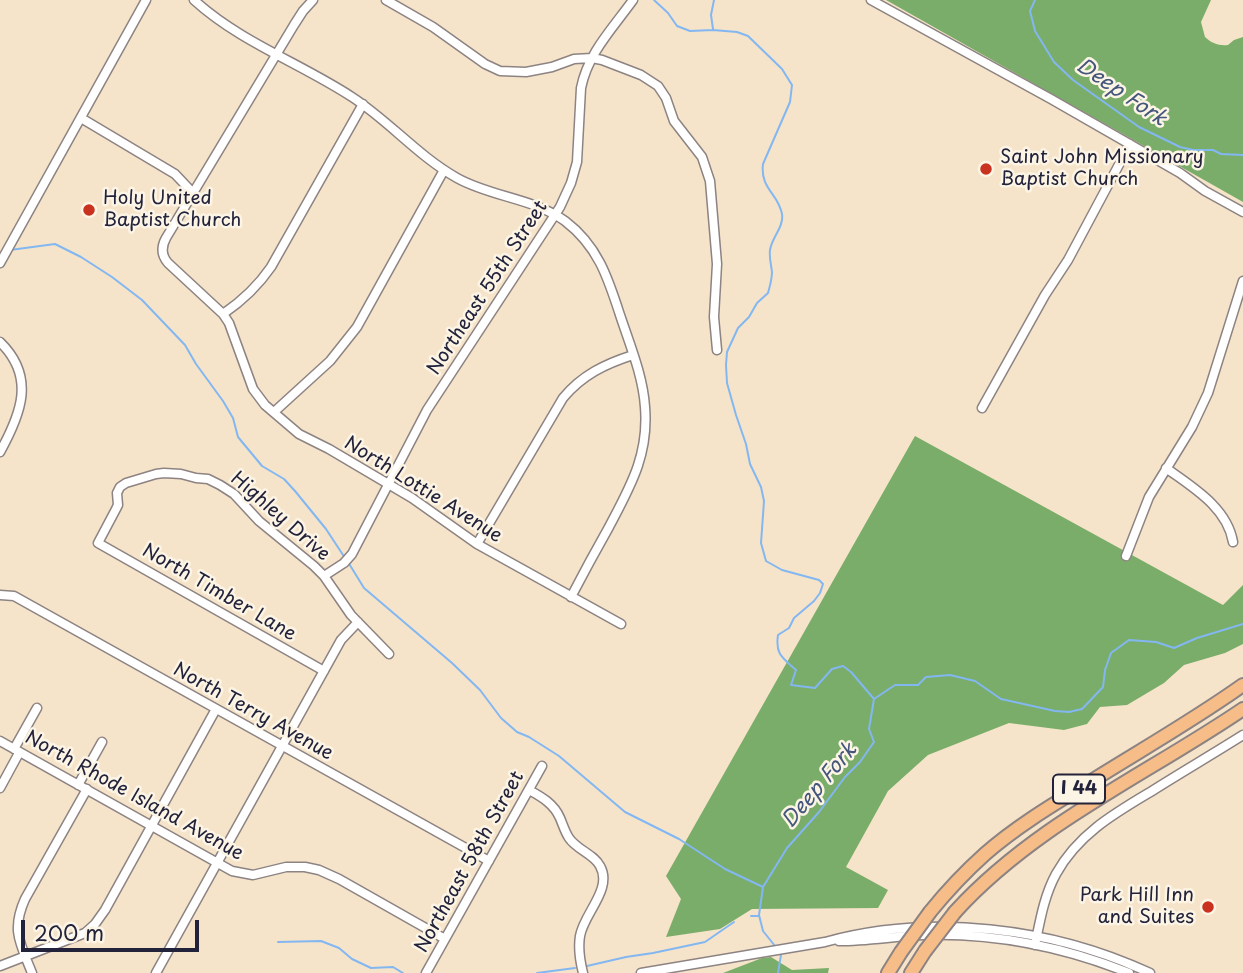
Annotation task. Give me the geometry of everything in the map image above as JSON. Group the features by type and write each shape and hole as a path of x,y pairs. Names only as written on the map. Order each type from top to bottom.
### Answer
{"highway":[{"name":"I 44","path":"888,973 930,912 963,874 987,852 1065,797 1243,685"},
{"name":"I 44","path":"911,973 955,912 995,871 1044,833 1243,709"}],"street":[{"path":"0,263 146,0"},
{"path":"194,0 229,28 331,83 363,104 444,170 472,185 555,215 570,225 601,262 611,284 644,394 644,444 633,481 570,597"},
{"path":"81,118 175,174 193,193 303,11 313,0"},
{"path":"386,0 500,71 526,72 592,58 641,75 658,86 666,98 674,121 702,157 712,189 718,263 714,317 717,350"},
{"name":"Northeast 55th Street","path":"324,576 348,559 417,427 567,193 575,172 578,151 581,88 592,58 608,31 633,0"},
{"path":"871,0 1130,144 1243,212"},
{"path":"223,314 256,287 271,267 363,104"},
{"path":"982,408 1045,295 1068,260 1130,144"},
{"path":"274,412 330,361 357,327 444,170"},
{"name":"North Lottie Avenue","path":"193,193 163,242 163,256 223,314 229,323 253,389 265,405 299,434 426,507 477,544 621,624"},
{"path":"1126,556 1149,497 1192,427 1208,393 1243,281"},
{"path":"0,342 12,356 20,376 22,397 14,426 0,452"},
{"path":"477,544 549,418 570,389 598,368 633,355"},
{"path":"1166,468 1208,499 1221,514 1233,542"},
{"name":"Highley Drive","path":"118,490 126,483 164,473 215,482 234,494 259,521 307,559 324,576 358,622 389,654"},
{"name":"North Timber Lane","path":"118,490 118,505 98,543 324,671"},
{"name":"North Terry Avenue","path":"0,595 14,596 489,861"},
{"path":"156,973 341,640 358,622"},
{"path":"0,788 37,708"},
{"path":"0,966 79,936 95,925 216,709"},
{"path":"1035,941 1050,887 1079,842 1114,814 1243,735"},
{"name":"North Rhode Island Avenue","path":"0,741 240,874 253,875 286,867 313,868 339,879 445,939"},
{"path":"32,973 19,943 18,914 102,742"},
{"name":"Northeast 58th Street","path":"426,973 542,766"},
{"path":"529,790 551,805 570,840 594,859 602,870 603,885 580,936 583,973"},
{"path":"640,973 825,942 885,929 931,927 993,930 1035,941 1129,973"},
{"path":"1035,941 1094,952 1150,973"}],"green space":[{"path":"886,0 1211,0 1201,22 1205,37 1215,44 1228,45 1243,37 1243,202"},
{"path":"915,436 1223,605 1243,585 1243,644 1225,653 1184,665 1164,683 1127,705 1100,707 1087,724 1064,730 1009,723 928,755 888,791 846,867 888,890 878,908 752,909 720,929 666,937 681,899 666,876"},
{"path":"771,957 792,970 829,968 828,973 723,973"}],"waterway":[{"path":"654,0 677,26 690,31 737,32 748,36 782,69 792,85 790,102 763,164 764,179 782,214 770,250 771,282 768,293 738,328 727,352 727,383 750,464 761,487 764,501 761,543 766,561 782,570 819,580 823,584 814,601 794,618 789,628 778,635 779,652 796,670 791,685 815,688 832,669 843,666 874,699"},
{"path":"713,29 711,15 714,0"},
{"name":"Deep Fork","path":"1035,0 1030,11 1035,31 1054,62 1073,80 1139,127 1180,147 1243,155"},
{"path":"10,250 55,244 81,257 142,300 185,345 233,418 238,437 262,466 284,479 295,491 326,529 345,558"},
{"path":"348,562 364,588 452,663 517,732 559,756 625,812 679,839 725,869 763,887"},
{"name":"Deep Fork","path":"775,946 763,931 759,915 763,887 787,848 874,742 869,729 874,699 895,685 918,685 926,677 950,675 975,681 1001,699 1069,712 1082,709 1103,687 1111,653 1129,640 1156,642 1174,648 1243,624"},
{"path":"751,916 758,916"},
{"path":"587,966 705,942 734,922"},
{"path":"278,942 321,941 339,948 352,959 371,968 393,967 403,973"},
{"name":"Deep Fork","path":"778,973 780,954"},
{"path":"537,973 575,968"}],"place":[{"name":"Saint John Missionary Baptist Church","path":"986,169"},
{"name":"Holy United Baptist Church","path":"89,210"},
{"name":"Park Hill Inn and Suites","path":"1208,907"}]}
